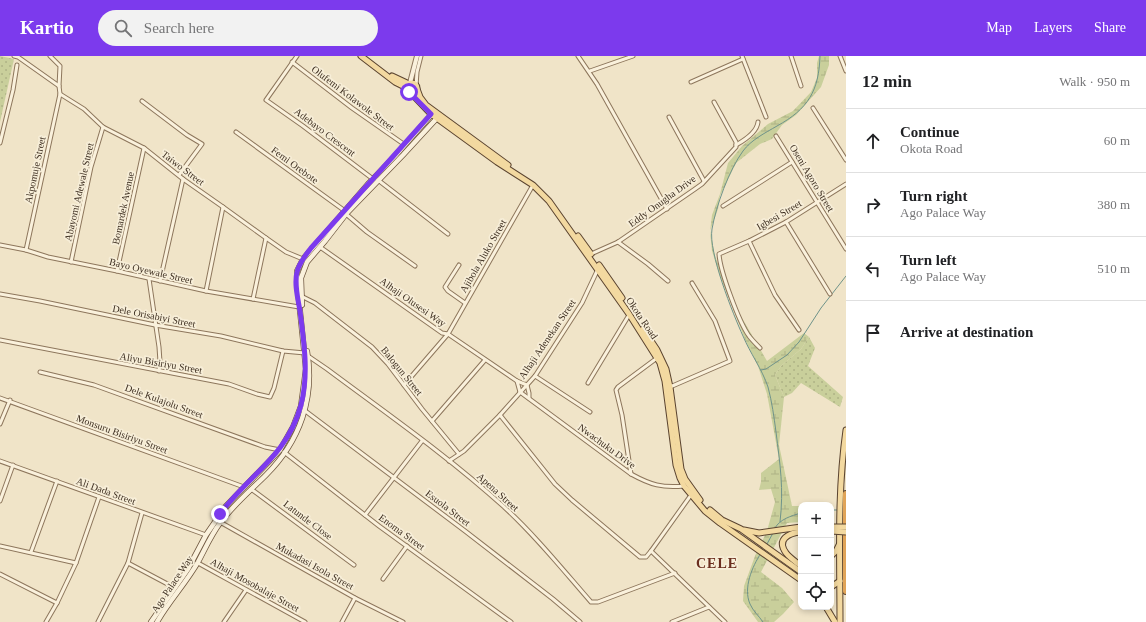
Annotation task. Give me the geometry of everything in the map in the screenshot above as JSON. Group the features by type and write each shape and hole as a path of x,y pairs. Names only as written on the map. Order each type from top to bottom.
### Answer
{"highway":[{"path":"846,494 843,500 846,591"}],"main road":[{"path":"361,56 395,82 409,87 415,92 417,88 414,84 409,87"},
{"name":"Okota Road","path":"365,56 391,76 409,87 435,115 533,185 549,201 661,356 670,387 676,465 684,486 706,511 721,521 741,529 798,570"},
{"name":"Okota Road","path":"417,88 422,101 435,115 538,187 554,204 591,254 630,313 657,358 663,373 681,469 685,479 699,500 721,521 798,578"},
{"name":"Ago Palace Way","path":"150,622 175,588 197,554 206,535 226,506 266,465 290,445 297,433 304,410 309,376 300,284 307,262 375,178 435,115"},
{"name":"Ago Palace Way","path":"375,178 403,155 435,115"},
{"name":"Ago Palace Way","path":"156,622 198,563 220,522 268,473 282,451 301,406 305,379 307,355 299,307 297,275 302,259 346,213"},
{"path":"843,500 841,471 846,430"},
{"path":"230,501 234,507"},
{"path":"226,506 230,512"},
{"path":"834,525 844,523"},
{"path":"834,552 838,547 840,534 844,523"},
{"path":"741,529 764,533 798,527"},
{"path":"834,531 846,532"},
{"path":"798,532 787,536 784,540 784,549 793,560 798,563"},
{"path":"840,534 840,622"},
{"path":"834,585 840,581"},
{"path":"828,610 836,622"}],"street":[{"path":"14,56 18,57 59,86"},
{"path":"50,56 60,66 60,94"},
{"path":"292,62 297,56"},
{"path":"409,87 417,56"},
{"path":"417,88 417,72 421,56"},
{"path":"578,56 590,72 667,209"},
{"path":"590,72 632,56"},
{"path":"791,56 801,86"},
{"path":"840,56 846,71"},
{"path":"691,82 743,58 766,117"},
{"name":"Adebayo Crescent","path":"292,62 266,100 375,178 448,234"},
{"name":"Olufemi Kolawole Street","path":"292,62 352,108 405,145"},
{"path":"0,144 13,90 17,65"},
{"name":"Taiwo Street","path":"60,94 84,109 103,127 144,148 183,179 286,252 302,259"},
{"name":"Akpomuje Street","path":"26,250 60,94"},
{"path":"142,101 187,135 202,144 179,175"},
{"path":"714,102 736,145 746,139 757,128 758,122"},
{"path":"813,108 846,160"},
{"path":"669,117 704,181"},
{"name":"Abayomi Adewale Street","path":"71,262 91,166 103,127"},
{"name":"Femi Orebote","path":"236,132 346,213 367,232 414,266"},
{"name":"Oseni Agoro Street","path":"776,136 846,249"},
{"name":"Eddy Onugha Drive","path":"591,254 618,242 695,189 734,149 736,145"},
{"name":"Bomardek Avenue","path":"117,271 144,148"},
{"path":"723,206 792,162"},
{"path":"160,281 183,179"},
{"name":"Igbesi Street","path":"760,348 749,336 736,309 719,256 721,252 749,241 786,222 846,184"},
{"name":"Ajibola Aluko Street","path":"404,385 448,334 533,185"},
{"path":"206,291 223,207"},
{"path":"786,222 830,294"},
{"path":"253,299 266,238"},
{"path":"749,241 775,295 799,330"},
{"path":"618,242 668,281"},
{"name":"Bayo Oyewale Street","path":"0,245 206,291 299,307"},
{"name":"Alhaji Olusesi Way","path":"320,246 442,333 448,334 517,381 527,385"},
{"path":"459,265 446,287 448,291 465,303"},
{"name":"Alhaji Adenekan Street","path":"449,461 460,454 500,415 535,376 582,302 598,269"},
{"path":"149,279 160,358 159,371"},
{"path":"670,387 730,361 715,321 692,282"},
{"name":"Dele Orisabiyi Street","path":"0,294 155,325 221,336 283,351 307,355"},
{"name":"Balogun Street","path":"301,296 315,303 372,348 388,364 432,421 460,454"},
{"path":"588,383 630,313"},
{"name":"Aliyu Bisiriyu Street","path":"0,340 229,384 252,393 270,397 274,388 283,351"},
{"name":"Apena Street","path":"307,355 449,461 503,505 591,602 598,602 675,573"},
{"path":"631,474 622,414 616,390 618,386 657,358"},
{"path":"432,421 485,360"},
{"name":"Dele Kulajolu Street","path":"40,372 94,384 265,447 282,451"},
{"path":"535,376 590,412"},
{"path":"517,381 520,392"},
{"path":"527,385 529,398"},
{"name":"Nwachuku Drive","path":"520,392 631,474 647,482 665,487 684,486"},
{"name":"Monsuru Bisiriyu Street","path":"0,398 10,400 244,487"},
{"path":"0,424 10,400"},
{"name":"Esuola Street","path":"304,410 465,531 553,599 580,622"},
{"path":"500,415 555,484 640,557 646,557 653,550 691,495"},
{"path":"365,515 422,441"},
{"name":"Enoma Street","path":"282,451 365,515 511,622"},
{"name":"Ali Dada Street","path":"0,460 142,513 206,535"},
{"path":"0,501 13,465"},
{"path":"31,552 57,481"},
{"name":"Latunde Close","path":"251,489 354,565"},
{"path":"46,622 76,563 99,497"},
{"path":"98,622 128,563 142,513"},
{"name":"Mukadasi Isola Street","path":"220,522 355,598 403,622"},
{"path":"0,546 76,563"},
{"path":"383,579 407,546"},
{"path":"653,550 725,622"},
{"path":"128,563 175,588"},
{"name":"Alhaji Mosobalaje Street","path":"198,563 304,622"},
{"path":"0,574 57,603"},
{"path":"224,622 246,590"},
{"path":"342,622 355,598"},
{"path":"672,622 709,607"}],"green space":[{"path":"0,56 14,59 0,122"},
{"path":"819,56 829,56 829,65 821,87 796,115 782,125 772,139 760,144 736,163 720,196 718,209 710,231 712,215 720,194 728,163 742,146 768,124 793,111 811,92 817,78 817,63"},
{"path":"710,231 715,256 735,306 767,361 804,333 809,337 801,349 781,366 775,375 784,397 779,445 792,506 798,506 798,522 787,523 761,572 782,588 794,602 774,622 758,622 743,601 744,586 755,556 767,531 775,502 771,489 759,490 761,473 779,459 767,394 758,366 746,342 720,276 712,251"},
{"path":"809,337 815,348 808,366 843,397 840,407 801,383 792,393 784,397 775,375 781,366 801,349"}],"waterway":[{"path":"780,522 782,499 781,477 773,410 768,387 746,342 722,283 714,252 712,229 724,188 738,159 746,147 754,140 788,120 804,106 814,89 820,56"},
{"path":"761,370 766,369 787,355 799,342 821,308 846,276"},
{"path":"775,528 783,520 798,514"},
{"path":"767,544 773,533"},
{"path":"761,553 752,571 748,585 748,598 751,607 763,622"}],"district":[{"name":"CELE","path":"717,563"}],"route":[{"path":"220,514 230,501 280,450 293,427 301,406 306,369 297,291 298,268 302,259 311,248 395,156 431,114 409,92"}]}
